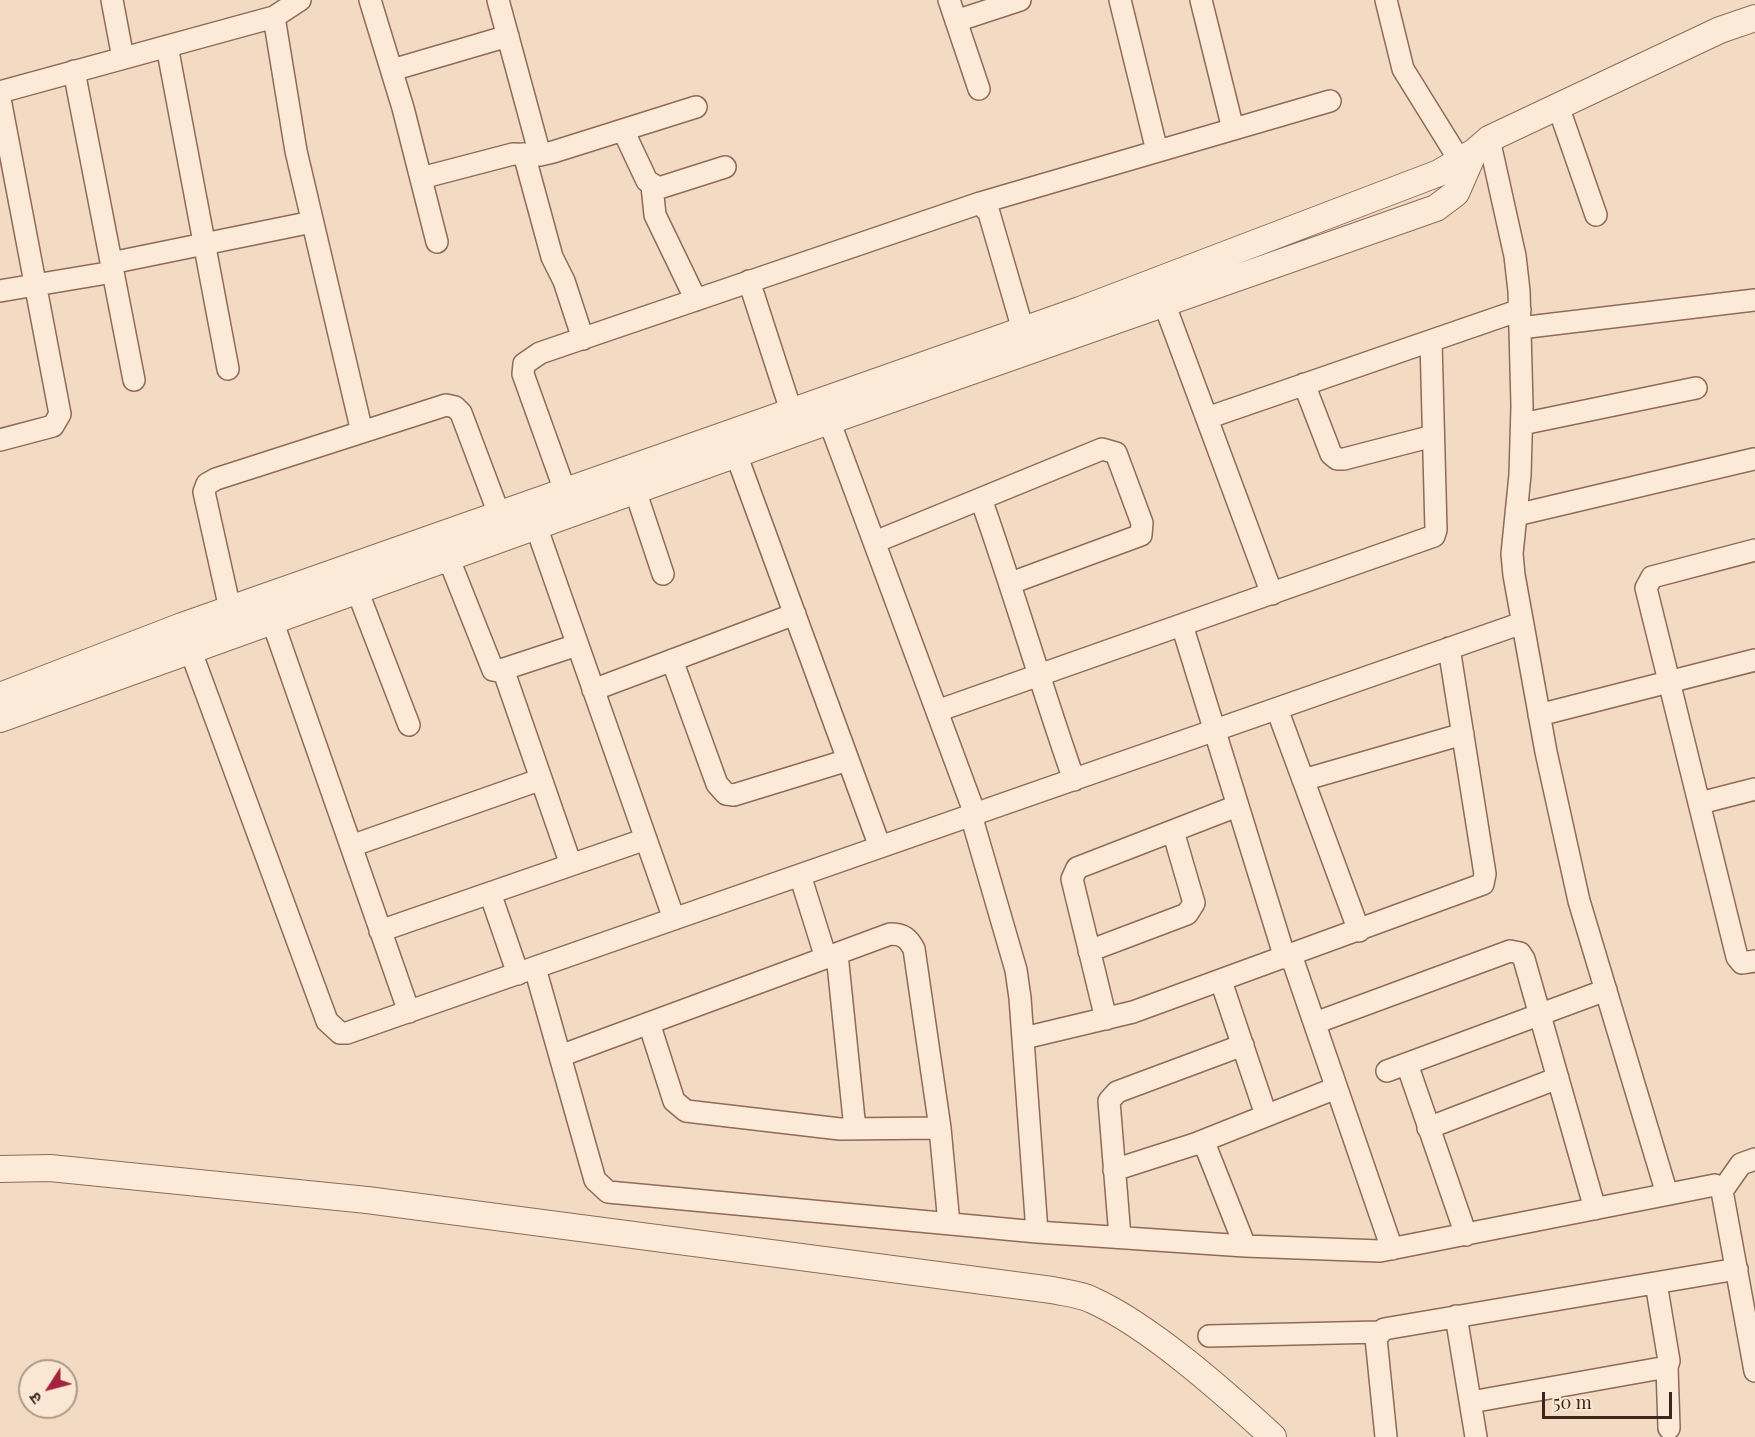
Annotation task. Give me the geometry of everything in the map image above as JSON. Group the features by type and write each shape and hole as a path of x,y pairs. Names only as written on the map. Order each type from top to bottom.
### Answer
{"street":[{"path":"112,0 123,58"},
{"path":"0,92 274,17 300,0"},
{"path":"370,0 392,70 437,242"},
{"path":"498,0 508,36 552,257 564,281 583,339"},
{"path":"949,0 979,89"},
{"path":"956,21 1020,0"},
{"path":"1120,0 1157,151"},
{"path":"1201,0 1233,129"},
{"path":"1386,0 1407,77 1474,151 1515,256 1520,319 1521,424 1512,554 1522,623 1539,715 1579,901 1667,1194"},
{"path":"274,17 296,151 362,432"},
{"path":"826,411 1023,330 1439,173 1474,151 1558,106 1720,30 1755,18"},
{"path":"392,70 508,36"},
{"path":"167,46 228,369"},
{"path":"74,71 134,380"},
{"path":"0,99 59,419 53,426 0,440"},
{"path":"565,491 523,374 524,364 540,353 980,202 1330,100"},
{"path":"1558,106 1596,215"},
{"path":"421,178 513,154 532,155 696,107"},
{"path":"623,130 647,182 652,186 659,188 725,167"},
{"path":"0,696 230,609 565,491 794,422 1164,303 1436,208 1456,194 1474,151"},
{"path":"652,186 655,215 696,300"},
{"path":"980,202 989,213 1023,330"},
{"path":"0,291 36,286 312,222"},
{"path":"749,281 794,422"},
{"path":"1207,418 1431,341 1520,319 1755,300"},
{"path":"1164,303 1272,594"},
{"path":"937,711 1434,536 1436,530 1431,341"},
{"path":"1304,384 1331,454 1337,459 1434,436"},
{"path":"1521,424 1696,388"},
{"path":"230,609 204,492 207,484 216,478 446,405 455,406 462,413 499,514"},
{"path":"826,411 973,815 1016,970 1024,1038 1036,1232"},
{"path":"0,719 736,454 794,422"},
{"path":"875,542 1102,449 1110,449 1119,458 1144,530 1137,539 1011,583"},
{"path":"736,454 880,847"},
{"path":"1516,515 1754,459"},
{"path":"635,490 663,574"},
{"path":"981,499 1011,583 1037,676 1074,780"},
{"path":"536,526 674,920"},
{"path":"1755,550 1652,577 1647,581 1646,588 1737,957 1742,963 1755,962"},
{"path":"448,557 492,670 503,669 578,645"},
{"path":"357,590 409,725"},
{"path":"593,690 795,614"},
{"path":"272,620 409,1012"},
{"path":"190,649 327,1021 340,1033 348,1033 1522,623"},
{"path":"1182,625 1237,806 1288,957 1315,1023 1392,1249"},
{"path":"1024,1038 1106,1019 1221,981 1479,888 1483,884 1485,874 1449,648"},
{"path":"672,660 717,784 726,794 734,795 848,760"},
{"path":"1539,715 1755,660"},
{"path":"503,669 539,780 571,865"},
{"path":"1277,709 1359,931"},
{"path":"1303,780 1463,734"},
{"path":"351,846 539,780"},
{"path":"1700,803 1755,789"},
{"path":"1106,1019 1072,879 1073,872 1077,868 1237,806"},
{"path":"1089,951 1187,914 1192,909 1194,903 1173,831"},
{"path":"380,931 646,839"},
{"path":"800,875 831,956 855,1129"},
{"path":"490,893 527,971 560,1056 595,1180 608,1192 1036,1232 1245,1246 1392,1249 1715,1185 1722,1191 1755,1371"},
{"path":"560,1056 890,934 900,934 909,940 914,949 940,1128 949,1224"},
{"path":"1315,1023 1515,951 1524,958 1595,1209"},
{"path":"1221,981 1266,1115"},
{"path":"1387,1071 1606,990"},
{"path":"649,1023 670,1094 679,1108 686,1111 855,1129 940,1128"},
{"path":"1120,1237 1108,1107 1112,1096 1243,1045"},
{"path":"1407,1064 1466,1235"},
{"path":"1428,1128 1558,1078"},
{"path":"1114,1170 1195,1143 1336,1088"},
{"path":"1195,1143 1200,1143 1209,1149 1245,1246"},
{"path":"1722,1191 1741,1164 1755,1159"},
{"path":"0,1168 50,1168 367,1200 1052,1290 1091,1299 1126,1319 1172,1352 1273,1437"},
{"path":"1209,1336 1378,1332 1456,1316 1737,1269"},
{"path":"1656,1283 1669,1361 1667,1367 1669,1428"},
{"path":"1456,1316 1476,1437"},
{"path":"1378,1332 1376,1338 1386,1437"},
{"path":"1471,1402 1667,1367"}]}
